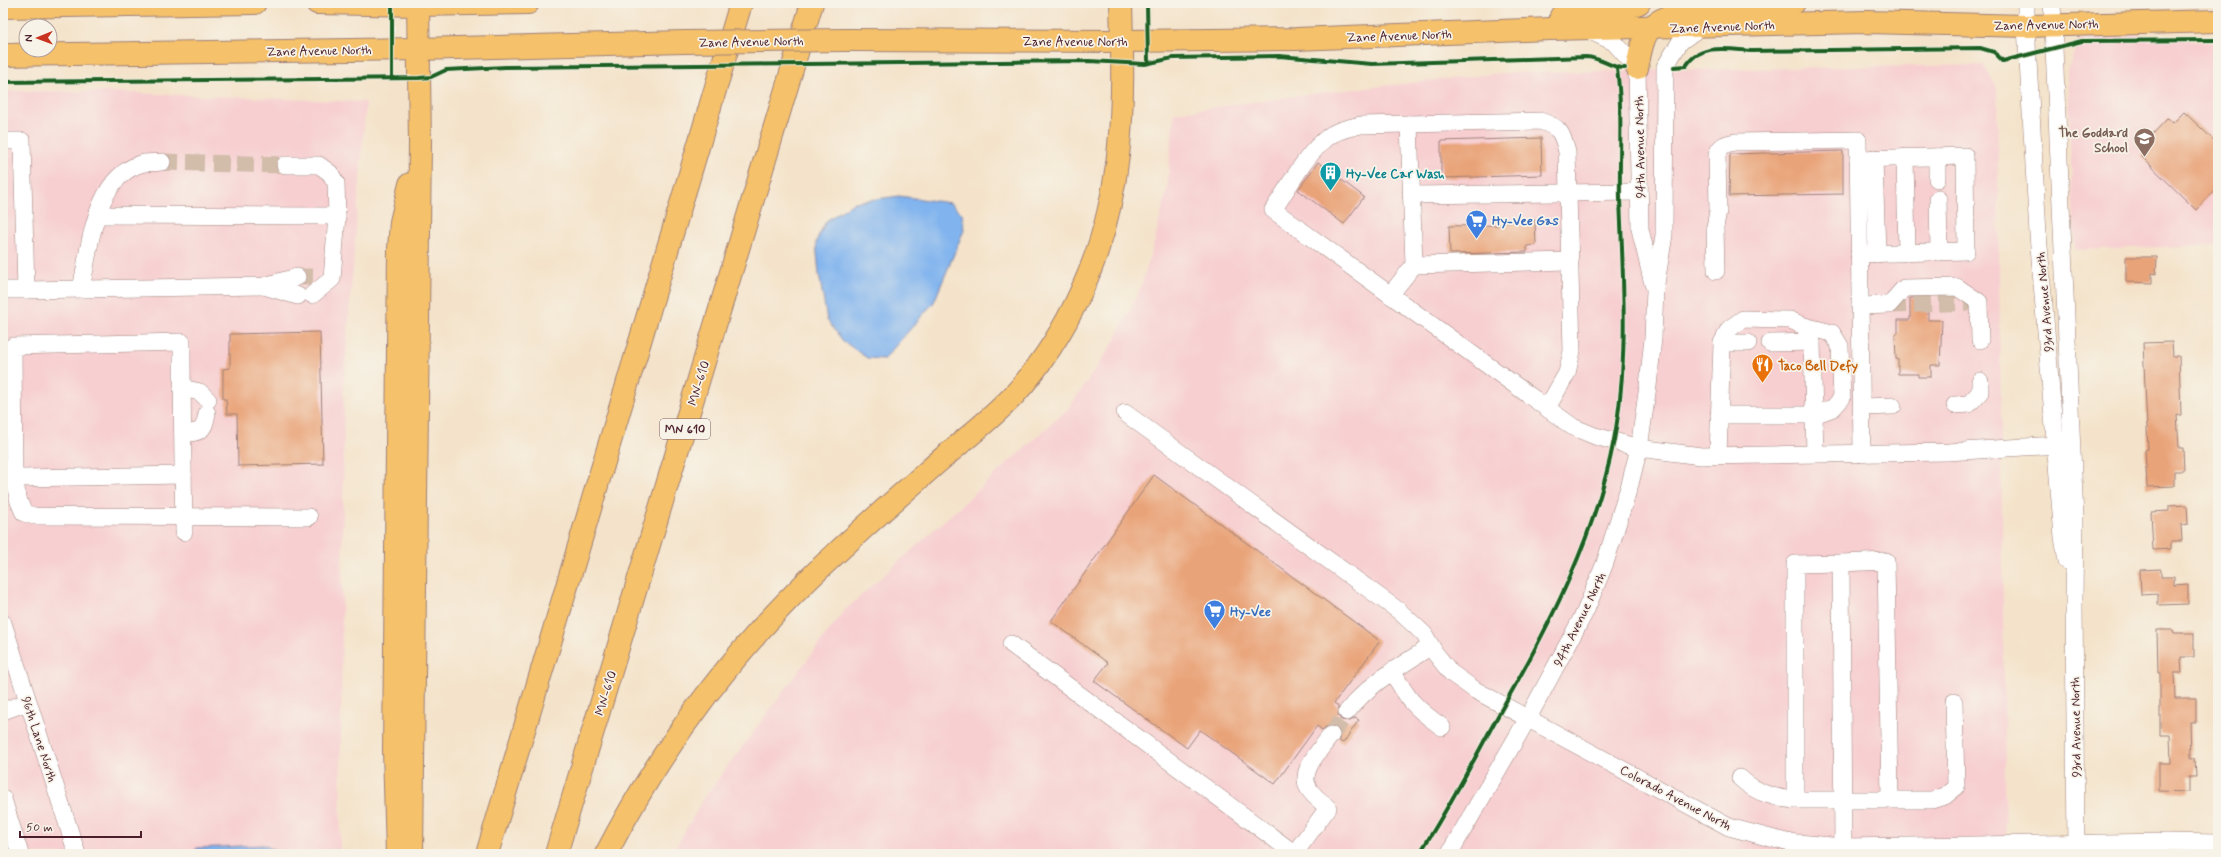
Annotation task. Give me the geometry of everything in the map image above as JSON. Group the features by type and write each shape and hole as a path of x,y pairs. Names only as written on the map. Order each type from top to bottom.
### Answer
{"main road":[{"path":"3,7 254,3"},
{"path":"317,3 528,3"},
{"path":"487,854 741,3"},
{"name":"MN-610","path":"556,854 812,3"},
{"path":"606,854 649,777 704,698 757,634 836,554 1014,394 1052,344 1080,295 1092,266 1110,209 1116,181 1122,126 1121,3"},
{"path":"1303,39 1452,20 1602,13 1628,8 1639,3"},
{"path":"1637,68 1644,40 1651,28 1664,17 1679,11 1715,6 1782,6 1794,3"},
{"path":"412,854 420,144 418,4"},
{"name":"Zane Avenue North","path":"3,55 418,49 684,42 846,40 1122,41 1303,39 1586,29 1868,22 2026,26 2053,24 2218,21"},
{"path":"397,854 394,743 399,248 401,222 420,144"}],"street":[{"name":"93rd Avenue North","path":"2026,3 2038,234 2063,537 2074,600"},
{"name":"93rd Avenue North","path":"2052,3 2075,519 2074,600 2076,849"},
{"name":"94th Avenue North","path":"1449,854 1528,718 1585,612 1602,570 1630,484 1639,448 1653,338 1654,290 1664,235 1665,67 1680,42 1702,26"},
{"path":"1586,29 1614,42 1637,68"},
{"name":"94th Avenue North","path":"1637,68 1640,229 1654,290"},
{"path":"1547,408 1567,373 1572,351 1567,152 1562,135 1553,126 1540,121 1361,125 1343,129 1328,137 1315,149 1273,210 1573,427 1595,436 1639,448 1701,456 1948,452 2056,445"},
{"path":"1390,295 1414,265 1409,124"},
{"path":"1716,271 1715,227 1718,211 1717,154 1720,148 1725,144 1735,142 1858,140 1866,159 1877,254"},
{"path":"3,141 22,141 26,290"},
{"path":"1937,156 1938,179"},
{"path":"1859,254 1966,251 1965,156 1866,159"},
{"path":"1905,158 1907,253"},
{"path":"1862,454 1859,254 1866,159"},
{"path":"81,289 98,215 112,182 129,169 144,163 162,162"},
{"path":"3,290 264,286 332,279 337,216 336,183 330,173 319,166 285,165"},
{"path":"1412,195 1639,192"},
{"path":"1938,199 1939,252"},
{"path":"98,215 337,216"},
{"path":"1414,265 1570,261"},
{"path":"264,286 305,296 312,280"},
{"path":"1860,306 1889,305 1904,288 1957,287 1979,302 1980,340"},
{"path":"1718,456 1719,415 1722,343 1729,329 1743,319 1790,320 1804,326 1832,334 1840,346 1842,398 1834,408 1814,415 1719,415"},
{"path":"1804,326 1812,342 1815,454"},
{"path":"184,524 182,342 13,346 8,481 24,513 34,516 184,524 309,517"},
{"path":"1770,343 1812,342"},
{"path":"1722,343 1748,343"},
{"path":"1955,405 1969,404 1980,392 1980,381"},
{"path":"182,388 200,392 207,407 204,426 200,431 183,433"},
{"path":"1862,407 1893,406"},
{"name":"Colorado Avenue North","path":"1125,413 1399,611 1424,634 1451,673 1475,690 1729,827 1786,842 1843,847 2076,849 2218,843"},
{"path":"8,481 24,478 183,475"},
{"path":"1796,800 1795,564 1886,561 1890,800"},
{"path":"1841,563 1843,847"},
{"name":"96th Lane North","path":"3,623 77,854"},
{"path":"1011,644 1295,854 1328,808 1307,785 1307,775 1311,763 1331,735"},
{"path":"1347,712 1365,692 1392,671 1431,646"},
{"path":"1392,671 1408,700 1419,711 1442,727"},
{"path":"3,710 28,702"},
{"path":"1740,778 1748,786 1762,793 1796,800 1932,800 1945,796 1956,787 1954,702"},
{"path":"3,799 20,854"}],"shaded area":[{"name":"The Goddard School","path":"2110,32 2218,43 2218,245 2075,250 2067,74 2078,40"},
{"path":"1983,65 1997,87 2006,854 672,854 704,798 843,612 1069,408 1115,340 1141,287 1167,190 1174,113 1310,94 1503,73"},
{"path":"3,91 106,92 366,102 344,379 340,854 3,854"}],"water":[{"path":"899,196 950,203 962,214 964,230 934,302 884,359 867,358 843,341 827,320 819,274 816,242 826,221 855,202"},
{"path":"264,845 276,851 277,854 192,854 197,848"}],"building":[{"path":"2184,112 2218,144 2218,187 2196,210 2141,156 2153,144 2148,139 2168,118 2173,123"},
{"name":"Hy-Vee Gas","path":"1541,138 1542,175 1441,178 1441,141"},
{"path":"1843,151 1843,194 1729,196 1730,154"},
{"name":"Hy-Vee Car Wash","path":"1318,162 1364,197 1344,224 1298,190"},
{"name":"Hy-Vee Gas","path":"1535,220 1536,245 1527,246 1527,252 1450,254 1449,226 1503,225 1505,221"},
{"path":"2126,257 2157,257 2156,274 2152,273 2152,283 2126,282"},
{"path":"1910,298 1928,298 1928,320 1942,320 1940,365 1931,365 1931,377 1918,377 1918,374 1898,374 1895,334 1898,333 1898,320 1910,320"},
{"path":"320,332 323,464 238,466 237,414 227,414 226,399 223,399 223,369 230,368 230,334"},
{"path":"2172,342 2173,356 2179,356 2181,415 2177,415 2179,448 2183,448 2184,471 2174,471 2174,486 2147,487 2145,450 2148,449 2143,343"},
{"name":"Hy-Vee","path":"1154,475 1380,641 1334,703 1339,707 1338,715 1341,720 1350,721 1355,718 1359,720 1343,743 1339,741 1340,731 1337,727 1327,726 1322,730 1317,726 1275,784 1200,730 1187,748 1094,681 1108,663 1051,621"},
{"path":"2187,505 2188,524 2181,525 2182,541 2171,541 2171,549 2153,550 2151,512 2169,511 2169,506"},
{"path":"2161,569 2161,577 2174,577 2174,585 2188,584 2188,604 2158,605 2158,594 2141,595 2140,570"},
{"path":"2157,630 2173,630 2174,633 2194,633 2194,657 2181,657 2182,673 2174,673 2175,698 2196,698 2196,722 2190,722 2191,758 2195,758 2196,777 2189,777 2189,792 2159,791 2159,763 2171,763 2170,735 2160,735 2160,673 2158,673"}],"tunnel":[{"path":"162,162 285,165"},
{"path":"297,277 313,277"},
{"path":"1889,305 1979,302"},
{"path":"1331,735 1347,712"}],"cycle path":[{"path":"392,3 392,78"},
{"path":"1147,3 1148,63"},
{"path":"1674,67 1686,66 1699,54 1715,49 1751,51 1980,48 1994,52 2003,61 2082,41 2218,40"},
{"path":"3,82 419,78 431,77 446,70 506,67 1089,61 1145,64 1173,58 1279,56 1372,64 1586,57 1598,59 1616,67 1625,68"},
{"path":"1419,854 1463,781 1555,610 1584,544 1606,475 1619,410 1622,380 1624,319 1620,198 1620,117 1617,69"}],"place":[{"name":"The Goddard School","path":"2144,158"},
{"name":"Hy-Vee Car Wash","path":"1331,192"},
{"name":"Hy-Vee Gas","path":"1476,240"},
{"name":"Taco Bell Defy","path":"1763,384"},
{"name":"Hy-Vee","path":"1215,630"}]}
